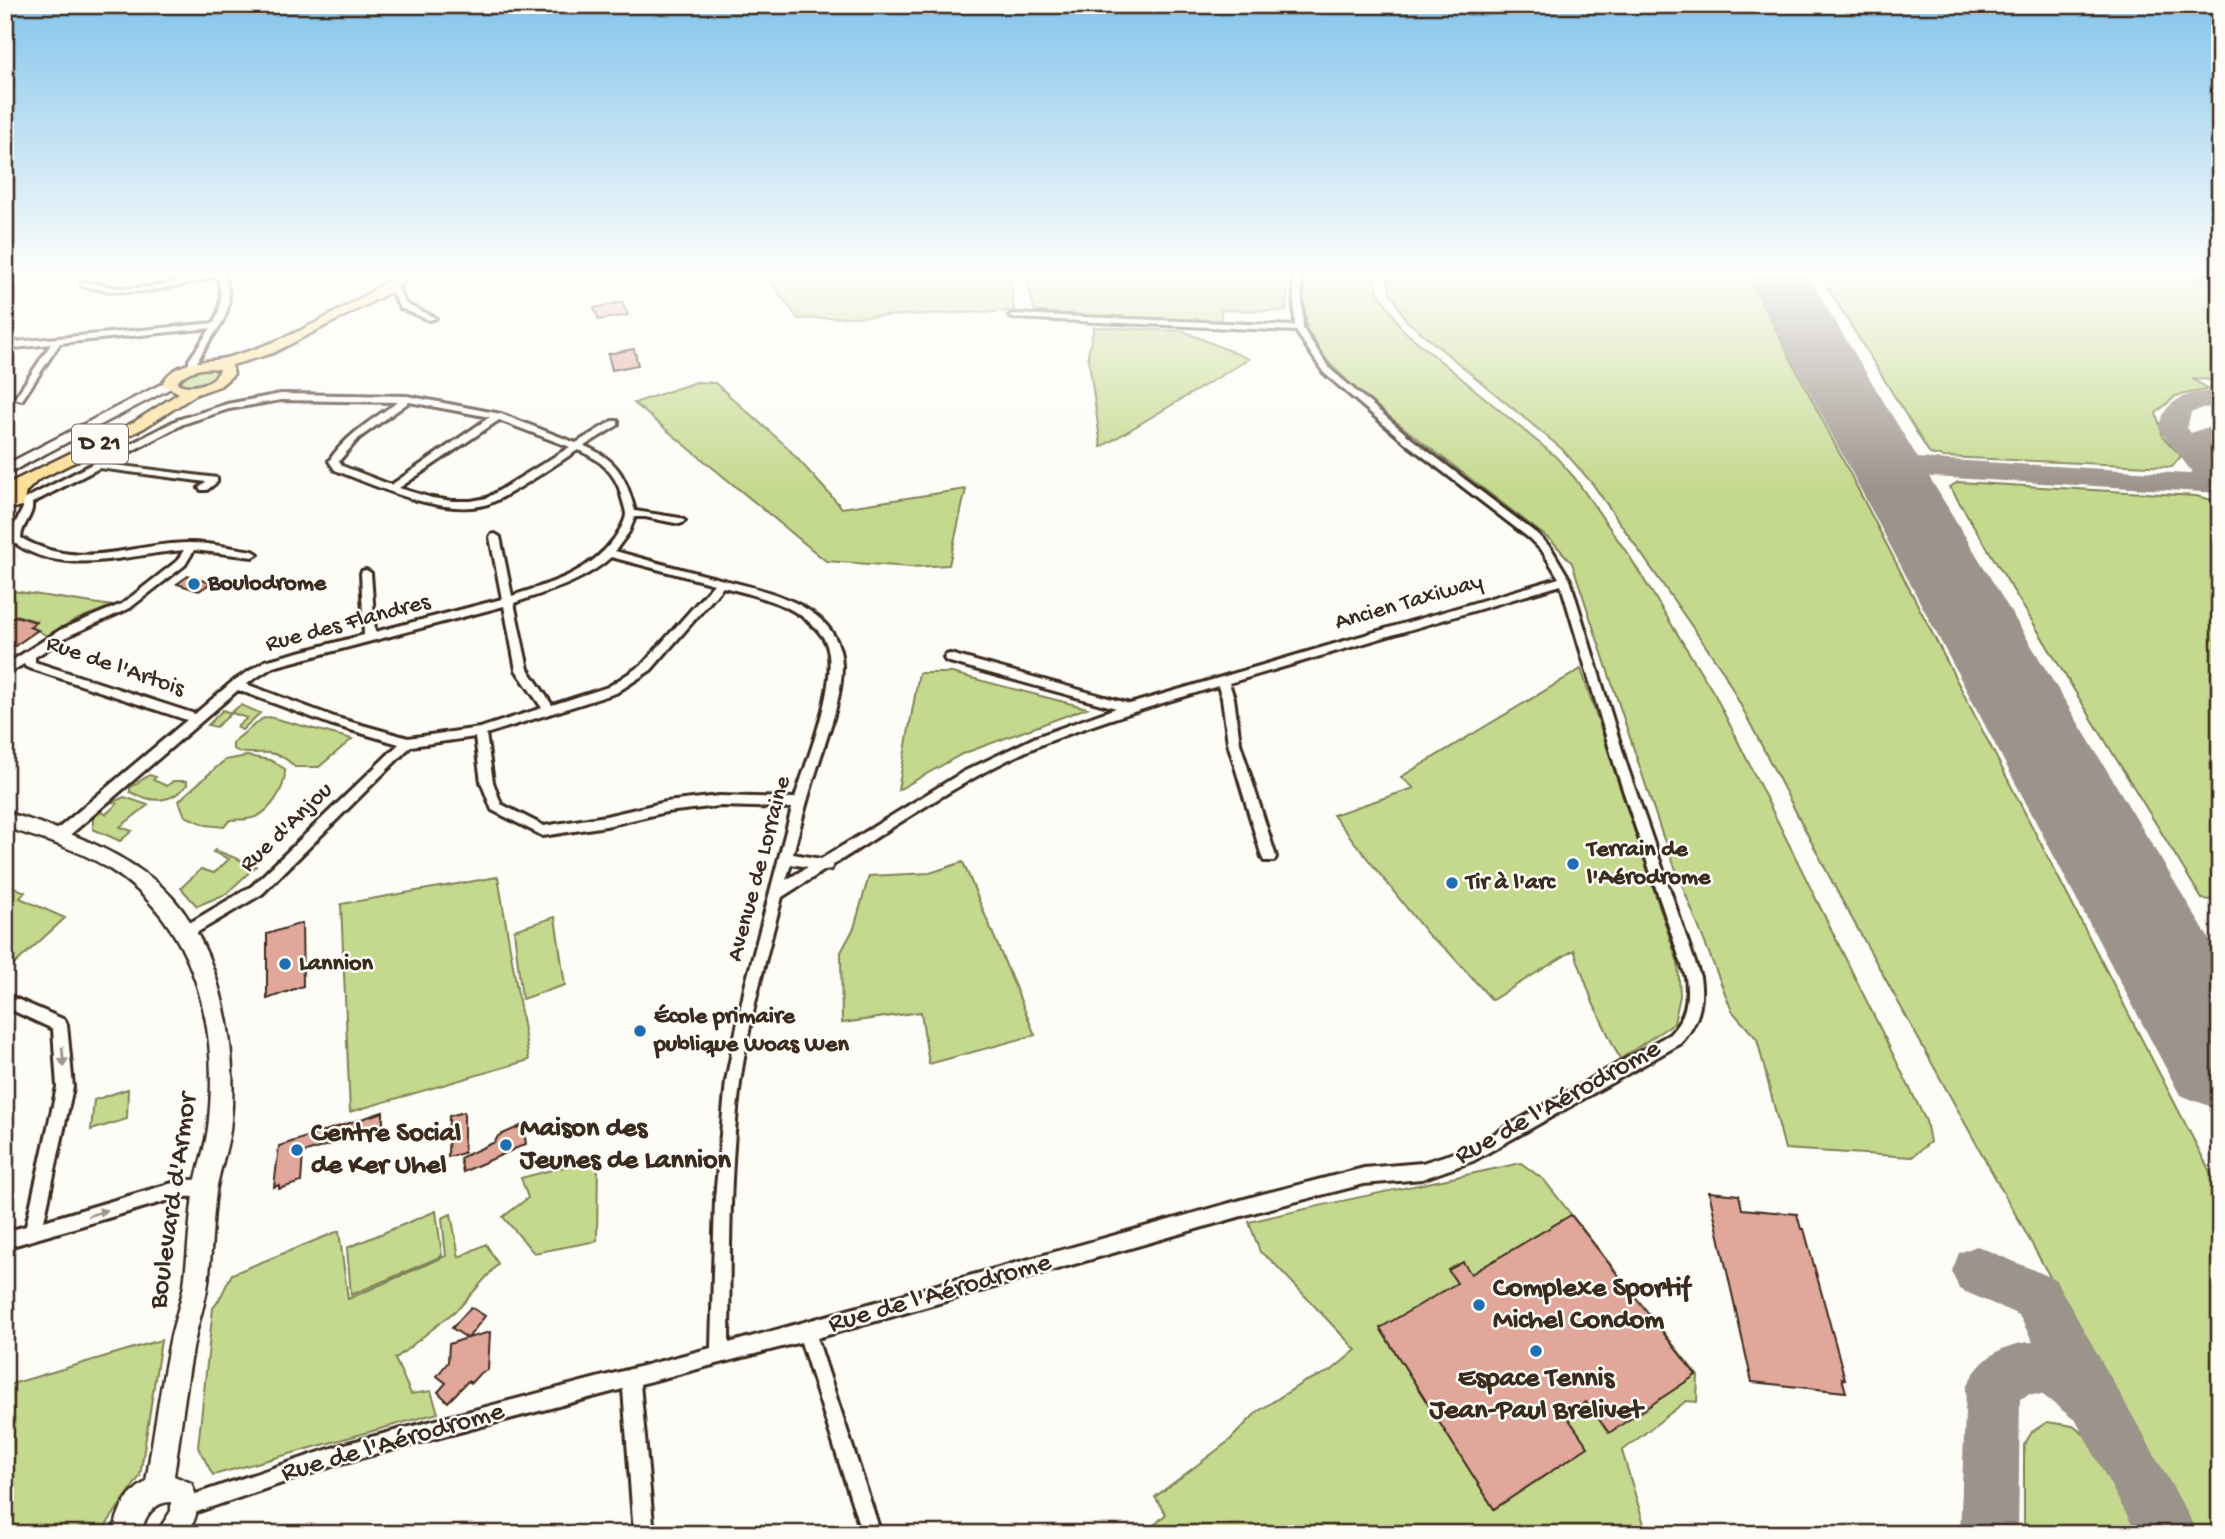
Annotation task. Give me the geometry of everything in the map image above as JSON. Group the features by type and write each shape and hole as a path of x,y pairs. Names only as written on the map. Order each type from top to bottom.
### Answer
{"main road":[{"path":"172,387 173,376 195,359 220,366 279,344"},
{"path":"5,471 172,387 192,391 215,384 220,366"},
{"name":"D 21","path":"5,484 132,421 160,403 172,387"},
{"name":"D 21","path":"5,491 139,425 192,391"},
{"path":"17,503 18,491 43,472"},
{"name":"Boulevard d'Armor","path":"5,819 59,836 116,863 146,884 186,932 206,973 219,1039 219,1128 206,1188 200,1263 192,1309 184,1333 158,1490"},
{"path":"124,1532 134,1511 158,1490 176,1488 185,1498 185,1507 183,1516 170,1534"}],"street":[{"path":"5,346 33,344"},
{"path":"19,398 56,344"},
{"path":"195,359 205,344"},
{"path":"1309,344 1327,371 1410,442 1533,536 1547,550 1565,580"},
{"path":"17,503 180,422 227,407 281,397 349,396 407,400 498,416 600,455 622,481 631,514 624,532 609,553"},
{"path":"407,400 338,453 334,461 338,468 417,497 471,505 490,500 615,423"},
{"path":"393,489 498,416"},
{"path":"95,464 214,480 204,488"},
{"path":"17,503 29,508 16,532 16,539 32,551 95,560 191,546 253,554"},
{"path":"631,514 680,521"},
{"path":"5,539 16,532"},
{"path":"495,537 522,670 550,710"},
{"name":"Rue de l'Artois","path":"191,546 181,562 126,606 64,633 29,655 30,664 198,719"},
{"name":"Avenue de Lorraine","path":"609,553 792,605 811,618 830,638 835,652 828,711 799,803 739,1045 725,1135 720,1354"},
{"name":"Rue des Flandres","path":"59,836 236,685 268,664 541,592 593,567 609,553"},
{"path":"366,573 370,638"},
{"name":"Ancien Taxiway","path":"777,893 967,775 1040,740 1129,709 1565,580"},
{"name":"Rue de l'Aérodrome","path":"185,1507 341,1454 806,1332 1259,1203 1364,1177 1422,1171 1448,1164 1473,1154 1675,1039 1688,1026 1695,1009 1693,976 1621,766 1565,580"},
{"path":"236,685 334,721 408,742 480,732 612,690 646,667 720,584"},
{"path":"5,671 29,655"},
{"path":"950,658 1129,709"},
{"path":"1222,681 1228,698 1234,743 1269,857"},
{"path":"480,732 487,782 496,807 543,831 606,821 666,807 719,801 799,803"},
{"name":"Rue d'Anjou","path":"186,932 257,890 408,742"},
{"path":"786,858 826,864"},
{"path":"5,1000 60,1024 65,1087 33,1232"},
{"path":"5,1240 176,1190 195,1186 206,1188"},
{"path":"806,1332 872,1534"},
{"path":"631,1378 644,1534"}],"green space":[{"path":"1090,344 1213,344 1249,359 1101,447 1088,354"},
{"path":"1316,344 1420,344 1556,457 1574,477 1630,557 1715,695 1926,1121 1930,1142 1912,1157 1785,1149 1757,1039 1732,1011 1663,837 1572,563 1553,542 1365,398 1325,359"},
{"path":"1435,344 1783,344 2220,1191 2220,1534 2192,1534 1839,895 1723,671 1592,483 1562,449"},
{"path":"1862,344 2220,344 2220,380 2192,379 2209,389 2176,396 2156,413 2163,437 2181,456 2172,467 1945,457 1930,454"},
{"path":"201,368 213,368 218,375 201,385 181,384 184,375"},
{"path":"696,382 715,383 786,446 842,508 966,489 949,565 911,567 826,561 634,403"},
{"path":"1958,482 2196,496 2220,502 2220,901 2202,899 1950,487"},
{"path":"13,591 112,606 73,621 49,637 30,626 37,621 17,615 9,620 5,619 5,595"},
{"path":"1581,669 1678,963 1680,996 1674,1023 1620,1059 1593,1003 1574,950 1492,1000 1446,949 1429,936 1333,815 1414,788 1401,777"},
{"path":"919,673 952,673 1087,708 962,754 898,790"},
{"path":"241,705 260,713 242,730 237,727 247,718 232,713 216,727 208,725 223,710 230,713"},
{"path":"269,717 352,739 319,767 295,767 278,755 247,753 233,749 233,742 262,719"},
{"path":"247,756 270,760 285,769 283,785 269,807 255,817 230,820 224,827 206,825 185,816 179,801 185,795 225,760"},
{"path":"149,775 156,777 153,780 167,786 173,781 187,781 187,785 174,796 161,800 130,792 130,788"},
{"path":"124,797 148,805 120,827 132,831 120,841 93,829 93,818 100,812 106,814 117,804 113,802"},
{"path":"215,850 256,866 226,894 197,906 181,888 201,869 214,873 229,859 213,852"},
{"path":"963,862 1035,1035 929,1064 921,1012 842,1023 841,952 854,928 869,876 930,873"},
{"path":"498,877 529,1060 350,1112 341,904"},
{"path":"5,883 25,892 20,898 65,918 8,970 5,969"},
{"path":"555,917 565,985 522,999 514,930"},
{"path":"128,1089 127,1119 91,1130 94,1100"},
{"path":"598,1158 597,1241 534,1253 503,1217 528,1198 521,1178"},
{"name":"Complexe Sportif Michel Condom","path":"1521,1163 1544,1180 1698,1376 1697,1402 1686,1401 1622,1451 1647,1534 1145,1534 1166,1514 1155,1497 1229,1441 1257,1412 1304,1382 1331,1371 1356,1350 1272,1261 1260,1252 1249,1222"},
{"path":"436,1211 442,1256 351,1295 347,1248"},
{"path":"451,1214 459,1257 486,1244 498,1264 460,1307 395,1359 411,1394 431,1391 438,1413 213,1475 198,1447 213,1308 232,1274 339,1231 348,1299 446,1256 442,1218"},
{"path":"161,1340 140,1476 104,1528 95,1534 5,1534 5,1386"},
{"path":"2047,1422 2073,1426 2101,1448 2146,1534 2024,1534 2024,1445 2032,1432"}],"building":[{"path":"634,349 638,365 612,370 608,354"},
{"name":"Boulodrome","path":"188,576 211,583 199,591 177,584"},
{"path":"16,616 36,622 29,627 38,630 15,646 5,643 5,623"},
{"name":"Lannion","path":"302,923 303,986 267,999 267,934"},
{"name":"Centre Social de Ker Uhel","path":"383,1112 383,1128 303,1153 301,1182 279,1189 279,1185 274,1187 279,1146"},
{"path":"464,1112 464,1153 448,1157 449,1116"},
{"name":"Maison des Jeunes de Lannion","path":"523,1125 526,1144 463,1172 460,1158"},
{"path":"1709,1192 1739,1195 1742,1209 1797,1214 1801,1229 1804,1229 1845,1379 1842,1378 1846,1392 1752,1382"},
{"name":"Espace Tennis Jean-Paul Brelivet","path":"1571,1215 1696,1375 1609,1433 1586,1402 1566,1415 1588,1447 1494,1509 1380,1328 1457,1283 1448,1270 1463,1262 1471,1274"},
{"path":"471,1307 485,1316 468,1338 490,1332 488,1370 480,1373 471,1383 468,1381 448,1402 438,1392 446,1383 437,1376 448,1362 449,1344 467,1338 452,1328"}],"taxiway":[{"path":"2192,482 2203,478 2207,472 2173,429 2174,420 2177,413 2188,404 2203,399 2220,398"},
{"path":"2220,436 2205,436 2199,440 2220,465"},
{"path":"1873,446 1890,460 1915,467 2220,484"},
{"path":"1977,1271 2037,1297 2168,1534"},
{"path":"1989,1534 1993,1388 2017,1370 2043,1369 2068,1380 2090,1400"}],"runway":[{"path":"1816,344 2220,1059"}],"place":[{"name":"Boulodrome","path":"194,584"},
{"name":"Terrain de l'Aérodrome","path":"1573,864"},
{"name":"Tir à l'arc","path":"1452,883"},
{"name":"Lannion","path":"285,964"},
{"name":"École primaire publique Woas Wen","path":"640,1031"},
{"name":"Maison des Jeunes de Lannion","path":"506,1145"},
{"name":"Centre Social de Ker Uhel","path":"297,1150"},
{"name":"Complexe Sportif Michel Condom","path":"1479,1305"},
{"name":"Espace Tennis Jean-Paul Brelivet","path":"1536,1351"}]}
